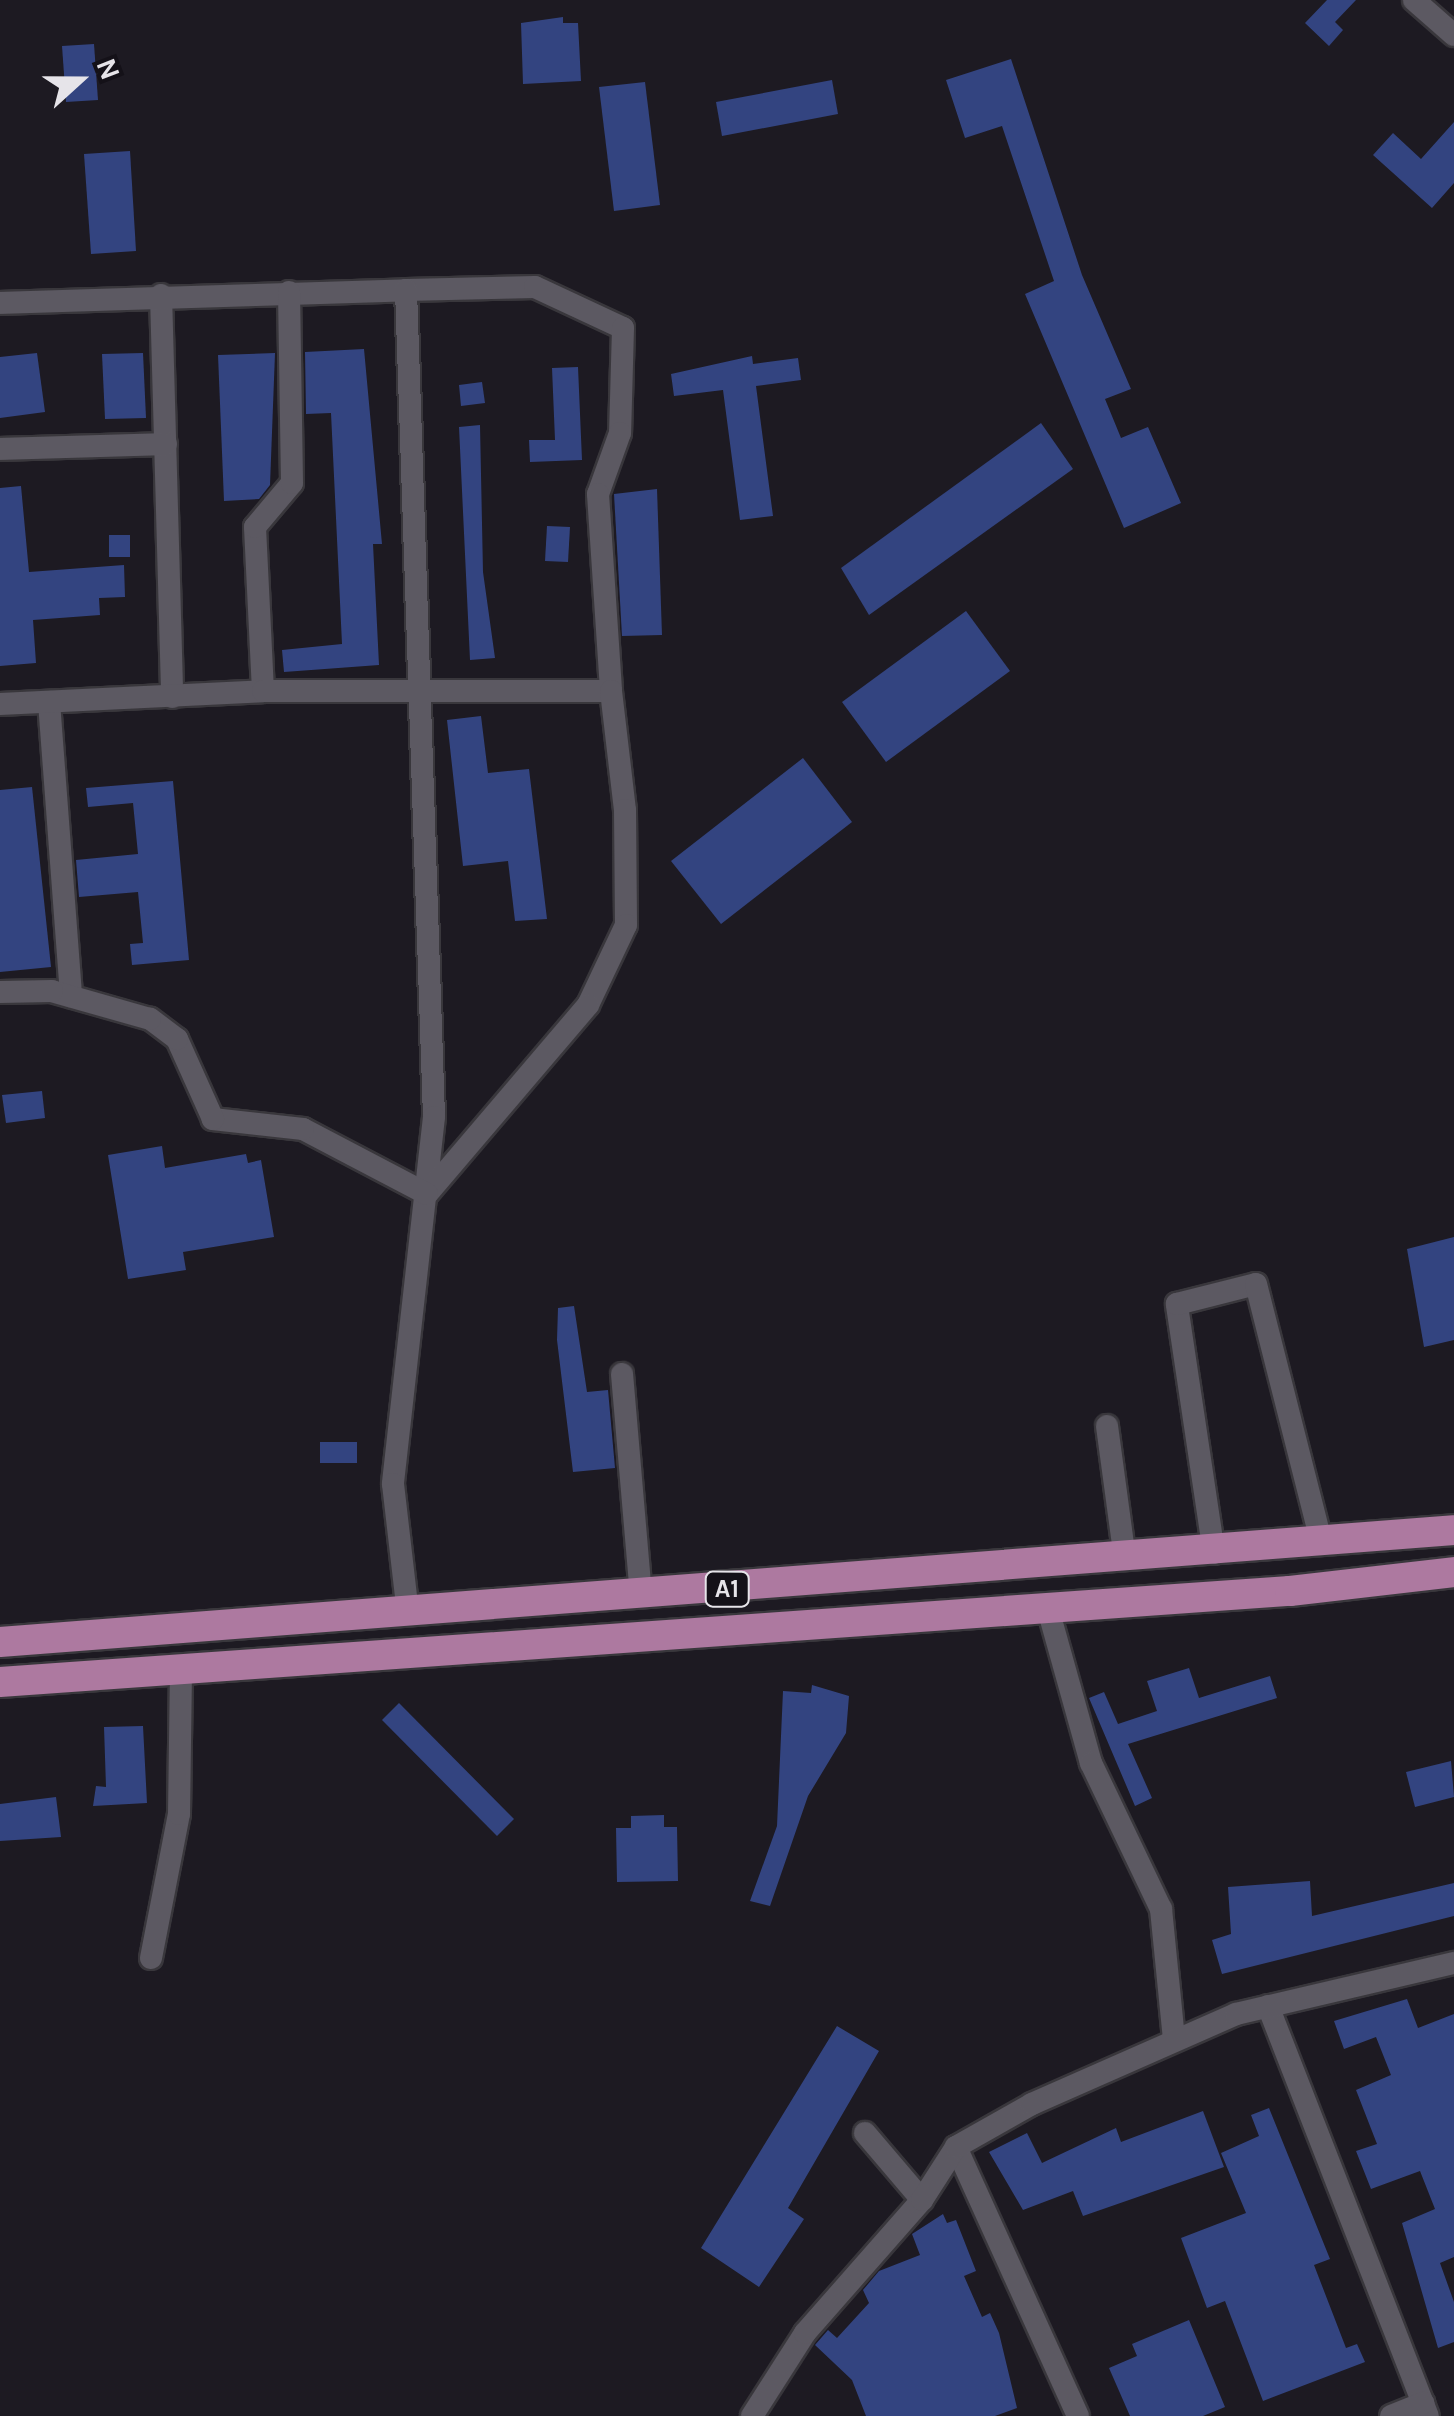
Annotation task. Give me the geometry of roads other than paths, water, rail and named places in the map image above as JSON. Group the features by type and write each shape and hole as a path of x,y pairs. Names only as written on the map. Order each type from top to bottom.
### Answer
{"highway":[{"name":"A1","path":"0,1642 1214,1553 1454,1530"},
{"name":"A1","path":"0,1682 1048,1609 1454,1572"}],"street":[{"path":"1414,0 1454,34"},
{"path":"0,303 161,295 535,287 623,328 620,432 598,494 611,691 626,810 626,925 588,1004 427,1194"},
{"path":"406,290 418,690 433,944 427,1194 403,1340 393,1484 408,1613"},
{"path":"263,691 255,527 292,483 289,292"},
{"path":"161,295 172,698"},
{"path":"0,448 166,444"},
{"path":"0,704 263,691 611,691"},
{"path":"49,702 72,996"},
{"path":"0,992 72,996 122,1007 177,1039 213,1120 303,1129 427,1194"},
{"path":"1214,1553 1177,1304 1256,1284 1322,1544"},
{"path":"622,1374 641,1595"},
{"path":"1107,1426 1126,1559"},
{"path":"1048,1609 1091,1763 1161,1909 1174,2040"},
{"path":"151,1958 179,1814 181,1670"},
{"path":"752,2416 876,2243 922,2200 956,2147 1174,2040 1268,2006 1454,1962"},
{"path":"1268,2006 1426,2409 1391,2416"},
{"path":"865,2134 922,2200"},
{"path":"956,2147 1078,2416"}]}
